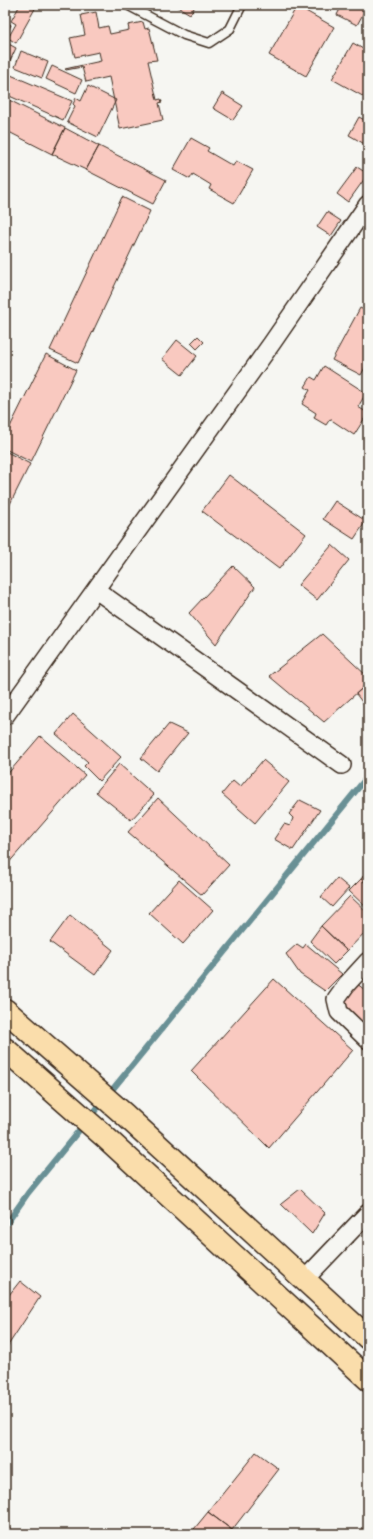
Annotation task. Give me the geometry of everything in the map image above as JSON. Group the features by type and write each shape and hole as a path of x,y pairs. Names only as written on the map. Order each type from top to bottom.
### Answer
{"main road":[{"path":"5,1010 125,1115 368,1338"},
{"path":"5,1049 104,1136 368,1379"}],"street":[{"path":"5,716 366,211"},
{"path":"96,590 342,765"},
{"path":"368,961 346,985 336,999 339,1012 368,1040"},
{"path":"304,1280 368,1213"}],"lane":[{"path":"127,5 184,35 209,43 230,29 242,5"}],"building":[{"path":"20,5 37,5 16,43 8,38 16,24 11,21"},
{"path":"175,5 196,5 190,14"},
{"path":"342,5 368,5 357,25 337,15"},
{"path":"297,6 334,27 306,76 269,55"},
{"path":"96,12 99,28 108,26 110,34 129,30 128,25 143,22 145,29 149,28 157,60 148,61 157,100 161,99 162,102 159,103 163,120 120,129 109,77 86,82 82,67 65,69 101,61 99,52 75,57 70,38 85,35 81,15"},
{"path":"5,21 11,25 5,36"},
{"path":"5,42 16,48 9,63 5,61"},
{"path":"353,43 368,52 368,99 332,79"},
{"path":"21,51 48,62 42,78 15,67"},
{"path":"52,66 82,80 76,93 46,79"},
{"path":"6,73 72,101 63,120 5,94"},
{"path":"88,86 116,100 98,137 67,122 75,106 73,104 76,98 81,101"},
{"path":"222,93 243,106 233,120 213,108"},
{"path":"5,98 65,128 52,154 5,130"},
{"path":"359,117 368,122 368,146 349,135"},
{"path":"65,128 99,146 86,170 52,154"},
{"path":"191,138 209,148 207,151 233,166 236,161 253,170 234,203 209,189 211,185 193,174 190,179 173,170"},
{"path":"99,146 166,180 153,204 86,170"},
{"path":"357,167 368,174 348,202 337,194"},
{"path":"122,197 150,211 78,363 50,350"},
{"path":"327,212 341,221 331,236 317,227"},
{"path":"360,308 368,312 368,362 361,375 332,360"},
{"path":"198,336 204,342 197,349 191,343"},
{"path":"177,340 197,356 182,375 162,359"},
{"path":"46,354 76,370 31,462 5,449 5,437"},
{"path":"324,366 366,393 358,407 368,413 354,435 330,419 326,425 314,418 316,413 302,404 310,390 305,387 311,377 316,380"},
{"path":"5,451 30,464 5,514"},
{"path":"229,475 306,534 279,569 202,511"},
{"path":"335,501 366,521 354,539 323,519"},
{"path":"332,545 349,560 317,600 298,585"},
{"path":"233,566 255,587 216,644 189,613"},
{"path":"322,634 368,677 368,683 324,722 269,676"},
{"path":"368,683 368,710 356,694"},
{"path":"73,714 121,757 99,781 84,766 88,762 56,734"},
{"path":"169,724 188,733 157,771 141,758"},
{"path":"40,736 85,775 6,866 5,777"},
{"path":"263,760 289,782 255,823 222,794 233,781 240,787"},
{"path":"119,764 154,795 131,820 96,792"},
{"path":"158,798 229,865 202,895 128,832"},
{"path":"300,800 320,810 293,850 274,839 284,824 290,826 293,818 289,814"},
{"path":"368,870 368,885 361,879"},
{"path":"337,878 349,888 332,907 321,897"},
{"path":"361,879 368,885 368,909 349,891"},
{"path":"179,880 213,910 183,944 149,913"},
{"path":"350,896 368,913 368,929 347,951 321,926"},
{"path":"70,915 113,950 95,975 50,942"},
{"path":"321,926 347,951 334,964 310,941"},
{"path":"297,944 303,948 306,944 342,974 325,991 300,974 286,954"},
{"path":"274,979 353,1050 269,1148 191,1071"},
{"path":"356,983 365,990 368,986 368,1029 338,1004"},
{"path":"300,1189 325,1213 312,1234 281,1204"},
{"path":"20,1281 40,1297 5,1350 5,1300"},
{"path":"256,1452 279,1469 232,1530 208,1512"},
{"path":"208,1512 232,1530 228,1534 190,1534"}],"waterway":[{"path":"5,1226 28,1193 368,776"}]}
